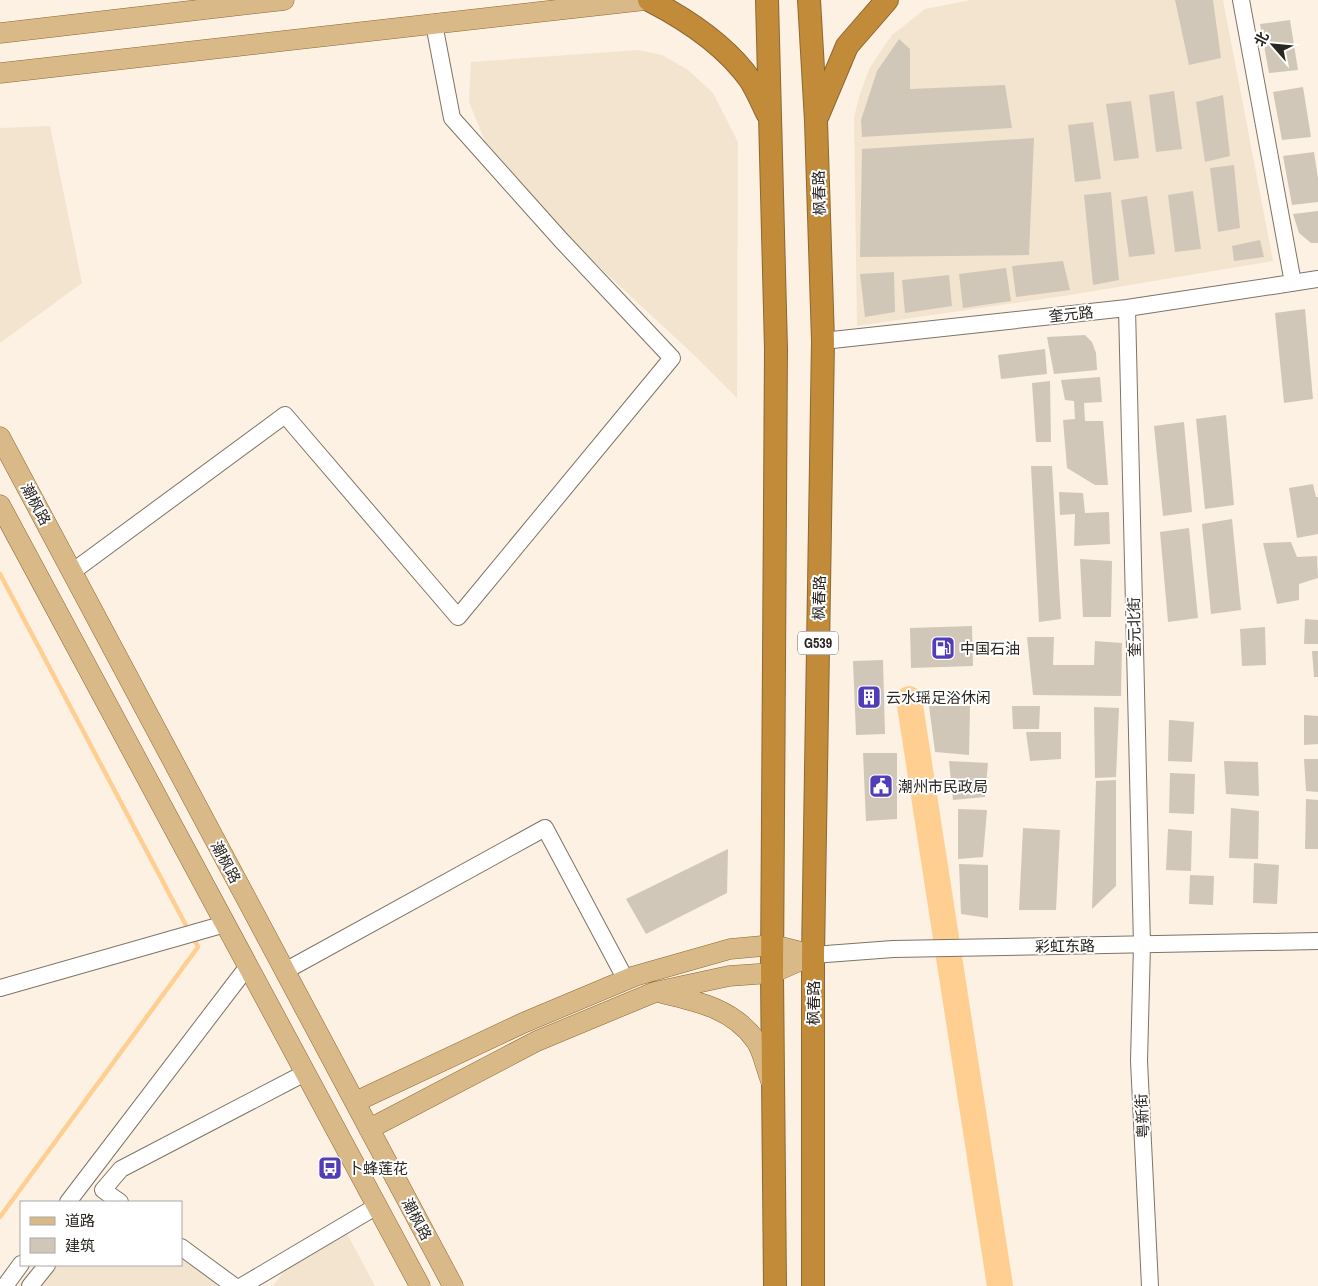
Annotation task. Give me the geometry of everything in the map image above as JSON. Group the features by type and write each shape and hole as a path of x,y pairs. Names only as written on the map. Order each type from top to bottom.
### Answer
{"highway":[{"path":"649,0 687,20 726,53 751,82 770,118"},
{"path":"767,0 776,349 772,973 775,1286"},
{"name":"枫春路","path":"809,0 816,121 824,341 813,955 813,1286"},
{"path":"816,121 847,46 887,0"}],"main road":[{"path":"0,33 284,0"},
{"path":"0,73 645,0"},
{"name":"潮枫路","path":"0,438 453,1286"},
{"name":"潮枫路","path":"0,505 420,1286"},
{"path":"354,1102 523,1022 626,980 730,949 773,945 813,955"},
{"path":"369,1129 537,1041 655,992 729,976 772,973 813,955"},
{"path":"655,992 689,999 725,1011 757,1041 773,1089"}],"street":[{"path":"1241,0 1293,282"},
{"path":"72,572 286,415 458,617 672,358 561,240 452,118 434,24"},
{"name":"奎元路","path":"824,341 1127,308 1293,282 1318,280"},
{"name":"奎元北街","path":"1127,308 1142,945"},
{"path":"285,971 545,828 626,980"},
{"path":"0,988 225,924"},
{"name":"彩虹东路","path":"813,955 893,949 1318,941"},
{"name":"粤新街","path":"1142,945 1139,1061 1150,1286"},
{"path":"69,1201 248,966"},
{"path":"116,1201 99,1196 122,1169 305,1073"},
{"path":"242,1286 377,1206"},
{"path":"182,1249 234,1286"},
{"path":"5,1286 20,1265"},
{"path":"30,1286 46,1266"}],"shaded area":[{"path":"971,0 1223,0 1273,261 1070,295 857,326 854,117 860,94 870,67 892,35 925,9"},
{"path":"638,50 662,55 688,70 713,93 738,142 737,398 694,355 567,237 485,141 469,102 471,62"},
{"path":"50,126 82,283 0,343 0,128"},
{"path":"345,1230 375,1286 273,1286 296,1255"},
{"path":"182,1259 220,1286 18,1286 33,1266 182,1266"}],"building":[{"path":"1175,0 1213,0 1221,58 1189,65"},
{"path":"1290,20 1298,70 1269,73 1260,24"},
{"path":"899,39 910,49 910,89 1005,85 1012,128 862,137 861,120 877,71"},
{"path":"1303,87 1311,137 1282,140 1273,92"},
{"path":"1174,91 1182,149 1156,152 1149,95"},
{"path":"1223,95 1230,156 1205,162 1196,102"},
{"path":"1131,101 1139,158 1114,161 1106,104"},
{"path":"1093,122 1101,179 1075,182 1068,125"},
{"path":"1034,138 1029,255 860,257 862,149"},
{"path":"1314,152 1318,178 1318,202 1292,205 1283,156"},
{"path":"1234,165 1240,228 1218,232 1210,168"},
{"path":"1193,191 1201,249 1175,252 1168,195"},
{"path":"1111,192 1119,280 1093,285 1084,195"},
{"path":"1147,196 1155,254 1129,257 1121,200"},
{"path":"1318,211 1318,243 1311,243 1299,233 1293,214"},
{"path":"1260,240 1264,257 1234,261 1232,246"},
{"path":"1063,261 1070,290 1016,297 1012,266"},
{"path":"1006,268 1011,301 963,308 959,274"},
{"path":"894,272 895,312 865,317 860,274"},
{"path":"949,275 952,306 905,313 902,280"},
{"path":"1305,309 1313,399 1284,403 1275,313"},
{"path":"1085,335 1092,342 1096,353 1097,370 1054,374 1047,337"},
{"path":"1045,349 1047,374 1001,379 998,355"},
{"path":"1100,377 1102,402 1084,403 1085,421 1103,421 1108,485 1095,485 1067,468 1063,420 1075,419 1074,401 1065,400 1061,380"},
{"path":"1050,381 1051,442 1036,442 1032,383"},
{"path":"1226,415 1234,505 1205,509 1196,419"},
{"path":"1184,422 1192,512 1163,516 1154,426"},
{"path":"1031,466 1052,466 1061,619 1039,622"},
{"path":"1313,484 1316,497 1318,497 1318,534 1297,538 1289,488"},
{"path":"1059,492 1083,493 1085,513 1109,512 1110,544 1074,546 1075,514 1060,515"},
{"path":"1232,519 1241,610 1211,614 1202,524"},
{"path":"1189,528 1198,618 1168,622 1160,532"},
{"path":"1291,542 1297,557 1317,556 1318,578 1299,584 1299,600 1277,604 1263,543"},
{"path":"1080,559 1112,561 1111,617 1083,617"},
{"path":"1305,619 1318,620 1318,644 1304,644"},
{"path":"972,626 973,666 911,668 910,628"},
{"path":"1265,627 1266,665 1242,666 1240,629"},
{"path":"1027,637 1054,637 1053,665 1094,665 1095,641 1122,643 1121,696 1033,695"},
{"path":"1312,651 1318,651 1318,677 1314,677"},
{"name":"云水瑶足浴休闲","path":"883,660 885,734 856,735 853,661"},
{"path":"929,706 970,706 969,755 935,752"},
{"path":"1012,706 1040,706 1039,729 1013,729"},
{"path":"1094,707 1119,708 1116,777 1095,778"},
{"path":"1304,715 1318,716 1318,744 1304,745"},
{"path":"1169,720 1194,722 1192,762 1168,761"},
{"path":"1026,732 1061,732 1061,759 1030,761"},
{"name":"潮州市民政局","path":"863,753 897,753 897,819 866,821"},
{"path":"1304,759 1318,759 1318,792 1306,791"},
{"path":"949,761 988,763 985,797 953,800"},
{"path":"1224,761 1258,762 1259,796 1226,794"},
{"path":"1170,773 1195,774 1194,814 1169,813"},
{"path":"1116,780 1116,886 1092,909 1096,781"},
{"path":"1306,799 1318,800 1318,849 1305,849"},
{"path":"1231,808 1259,811 1258,859 1229,858"},
{"path":"958,809 987,810 983,857 958,859"},
{"path":"1023,828 1060,830 1056,910 1019,910"},
{"path":"1168,829 1192,831 1191,871 1166,870"},
{"path":"728,849 727,893 646,934 626,899"},
{"path":"1254,863 1279,865 1277,904 1253,903"},
{"path":"959,864 988,865 988,918 961,914"},
{"path":"1190,875 1214,876 1213,905 1189,904"}],"waterway":[{"path":"0,574 189,931"},
{"path":"909,699 1000,1286"},
{"path":"0,1217 198,947 193,937"}],"place":[{"name":"中国石油","path":"943,648"},
{"name":"云水瑶足浴休闲","path":"869,697"},
{"name":"潮州市民政局","path":"881,786"},
{"name":"卜蜂莲花","path":"330,1168"}]}
